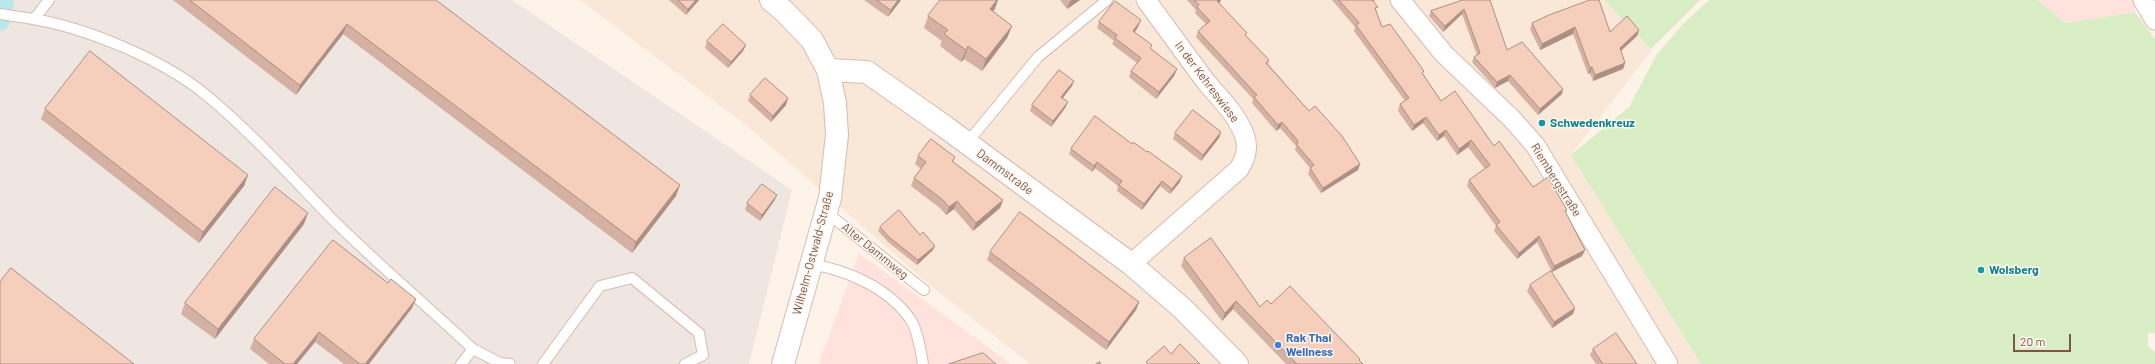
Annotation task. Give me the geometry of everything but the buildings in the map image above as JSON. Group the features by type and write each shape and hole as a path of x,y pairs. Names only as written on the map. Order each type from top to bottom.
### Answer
{"street":[{"path":"770,0 784,11 812,40 828,70"},
{"name":"In der Kehreswiese","path":"1131,264 1239,168 1246,159 1244,135 1234,115 1206,81 1146,0"},
{"name":"Riembergstraße","path":"1400,0 1444,54 1512,119 1535,145 1668,364"},
{"path":"2143,0 2155,20"},
{"name":"Dammstraße","path":"828,70 867,72 967,143 1131,264 1183,309 1237,364"},
{"name":"Wilhelm-Ostwald-Straße","path":"783,364 810,264 830,198 837,135 835,103 828,70"}],"lane":[{"path":"34,19 49,0"},
{"path":"967,143 1038,57 1107,0"},
{"path":"0,14 34,19 72,28 139,54 205,94 255,140 336,223 473,349 500,363 510,364"},
{"name":"Alter Dammweg","path":"826,212 924,290"},
{"path":"810,264 830,267 849,274 885,293 912,323 923,364"},
{"path":"543,364 600,286 632,278 699,332 703,355 685,364"},
{"path":"461,364 473,349"}],"shaded area":[{"path":"0,0 512,0 792,190 749,364 0,364"},
{"path":"580,0 1604,0 1652,50 1571,155 1701,364 1030,364 926,282 752,130"},
{"path":"2038,0 2134,0 2135,12 2065,23"},
{"path":"859,253 1011,364 819,364"}],"green space":[{"path":"1604,0 1700,0 1651,49"},
{"path":"1709,0 2038,0 2065,23 2135,12 2155,39 2155,333 2148,333 2148,346 2155,352 2155,364 1701,364 1571,155 1629,107 1657,54 1683,24"}],"waterway":[{"path":"0,21 4,0"}],"place":[{"name":"Schwedenkreuz","path":"1542,123"},
{"name":"Wolsberg","path":"1981,270"},
{"name":"Rak Thai Wellness","path":"1278,345"}]}
